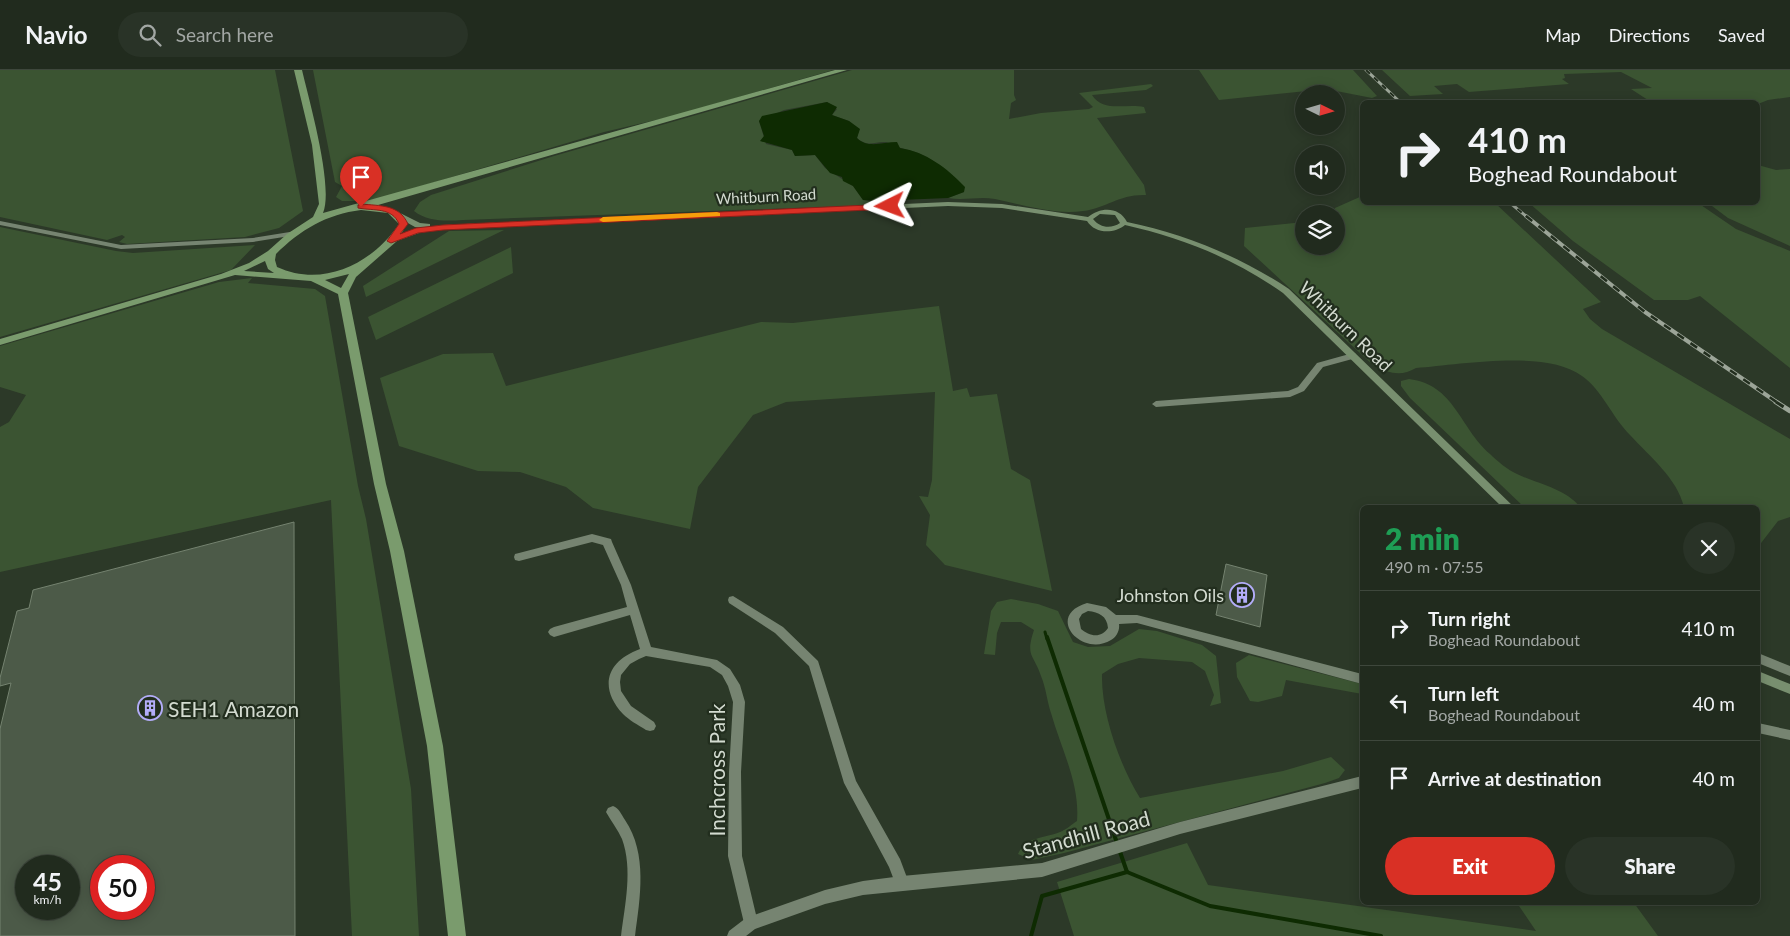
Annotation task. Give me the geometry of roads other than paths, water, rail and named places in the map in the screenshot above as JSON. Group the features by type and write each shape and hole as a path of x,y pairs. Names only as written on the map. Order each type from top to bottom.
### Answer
{"main road":[{"path":"0,342 224,276 252,265 273,252 317,218 323,204 316,145 298,70"},
{"path":"300,230 331,213 443,184 843,70"},
{"path":"311,279 360,266 391,241 404,224 399,215 398,207 408,198 443,184"},
{"path":"321,196 330,204 386,208 399,215"},
{"name":"Whitburn Road","path":"391,241 416,231 443,227 948,204 1002,206 1089,219"},
{"path":"1098,212 1110,212 1120,216 1124,223 1117,228 1103,229 1094,226 1089,219 1098,212"},
{"name":"Whitburn Road","path":"399,215 418,225 443,227"},
{"name":"Whitburn Road","path":"1124,223 1166,233 1256,271 1286,292 1507,505"},
{"path":"273,252 270,260 273,269 289,278"},
{"path":"374,255 352,276 343,293 380,484 397,551 435,746 457,936"},
{"path":"224,276 262,274 311,279 328,284 343,293"},
{"path":"1760,677 1790,689"}],"street":[{"path":"0,223 121,248 253,240 300,230"},
{"path":"253,240 268,244 273,252"},
{"path":"1156,404 1290,394 1301,389 1320,364 1353,356"},
{"path":"519,557 592,538 607,542 626,585 646,652 632,656 622,663 614,676 614,691 628,711 650,726"},
{"path":"733,600 779,630 814,664 850,783 896,864 902,882"},
{"path":"554,632 633,610"},
{"path":"1113,620 1137,619 1360,678"},
{"name":"Inchcross Park","path":"646,652 713,663 726,672 734,685 739,702 735,772 735,856 751,923"},
{"path":"1760,659 1790,671"},
{"path":"1760,728 1790,735"},
{"name":"Standhill Road","path":"734,936 751,923 825,897 863,888 902,882 1042,870 1180,828 1360,783"},
{"path":"613,812 627,837 632,864 633,888 628,936"}],"waterway":[{"path":"1045,632 1047,639"},
{"path":"1047,637 1117,843"},
{"path":"1119,849 1127,872"},
{"path":"1031,936 1042,896 1127,872"},
{"path":"1127,872 1210,906 1381,936"}],"railway":[{"path":"1366,70 1398,100"},
{"path":"1513,205 1527,217"},
{"path":"1526,216 1645,312 1778,403"},
{"path":"1776,402 1790,411"}],"place":[{"name":"Johnston Oils","path":"1242,595"},
{"name":"SEH1 Amazon","path":"150,708"}]}
